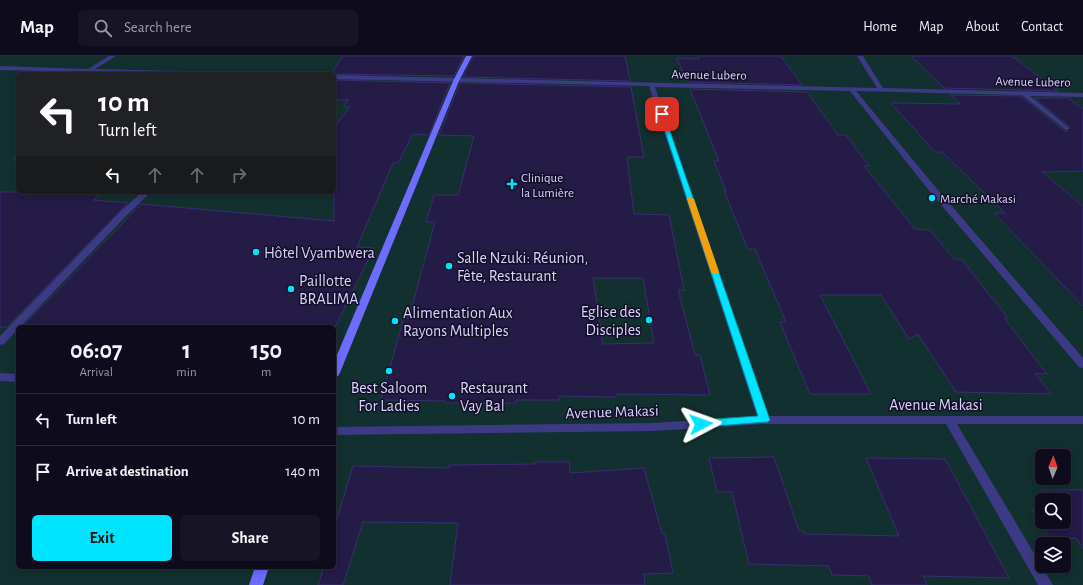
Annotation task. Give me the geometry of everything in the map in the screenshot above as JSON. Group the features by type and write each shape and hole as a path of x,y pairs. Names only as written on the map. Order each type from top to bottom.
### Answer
{"street":[{"path":"91,69 113,56"},
{"path":"336,370 456,81 469,56"},
{"path":"860,56 881,90"},
{"path":"0,68 91,69 131,72"},
{"name":"Avenue Lubero","path":"336,77 1083,95"},
{"path":"652,85 764,420"},
{"path":"851,89 934,191 1083,365"},
{"path":"1023,93 1066,128"},
{"path":"16,325 117,220 145,194"},
{"path":"0,342 16,325"},
{"path":"0,377 16,378"},
{"name":"Avenue Makasi","path":"336,430 624,428 764,420 1083,420"},
{"path":"949,420 1046,585"},
{"path":"256,585 261,569"}],"green space":[{"path":"0,56 1083,56 1083,585 0,585"}],"building":[{"path":"343,56 464,56 454,76 336,74 334,69"},
{"path":"473,56 625,56 630,81 463,77"},
{"path":"699,56 781,56 802,85 687,82 677,58 699,59"},
{"path":"911,56 1012,56 1058,91 944,88"},
{"path":"336,80 450,83 429,135 413,134 398,163 393,163 357,247 374,248 336,325 24,325 141,204 334,221 334,194 336,194 336,125 350,107 343,107 349,100 336,100"},
{"path":"460,83 631,87 644,157 627,157 634,214 669,215 684,290 678,290 695,355 700,355 710,395 616,394 616,397 559,396 559,400 516,400 516,403 445,403 445,401 381,400 404,317 409,318 435,222 426,222 434,195 458,195 474,136 439,135","holes":["593,278 643,278 654,343 603,344"]},
{"path":"690,89 807,92 838,135 846,135 869,166 864,166 915,229 930,230 954,259 961,259 1008,318 1004,318 1047,374 1035,373 1051,394 956,392 918,334 909,339 881,295 820,295 871,394 810,394 780,322 786,322 755,249 748,249 724,191 726,191 714,161 719,161"},
{"path":"951,95 1021,96 1066,132 1070,127 1034,98 1068,98 1083,109 1083,171 1042,172 1083,206 1083,306 994,213 1005,213 942,152 935,152 891,103 961,104"},
{"path":"0,192 16,192 16,194 100,194 93,200 128,203 7,327 0,327"},
{"path":"774,457 799,531 803,531 804,534 899,536 866,458 945,459 1009,578 923,576 927,585 872,585 869,576 832,575 829,566 749,564 732,492 717,492 709,458"},
{"path":"535,462 569,462 570,473 644,468 662,534 665,534 673,573 644,574 645,585 450,585 458,523 363,522 343,585 318,585 323,569 336,569 336,522 353,466 448,468 449,465 535,464"},
{"path":"1044,490 1083,490 1083,549 1076,538 1049,537 1044,529 1071,529 1071,493 1046,493"}],"slow traffic":[{"path":"690,199 715,272"}],"place":[{"name":"Clinique la Lumière","path":"512,184"},
{"name":"Marché Makasi","path":"932,198"},
{"name":"Hôtel Vyambwera","path":"256,252"},
{"name":"Salle Nzuki: Réunion, Fête, Restaurant","path":"449,266"},
{"name":"Paillotte BRALIMA","path":"291,289"},
{"name":"Eglise des Disciples","path":"649,320"},
{"name":"Alimentation Aux Rayons Multiples","path":"395,321"},
{"name":"Best Saloom For Ladies","path":"389,371"},
{"name":"Restaurant Vay Bal","path":"452,396"}],"route":[{"path":"662,114 764,420 701,424"}]}
